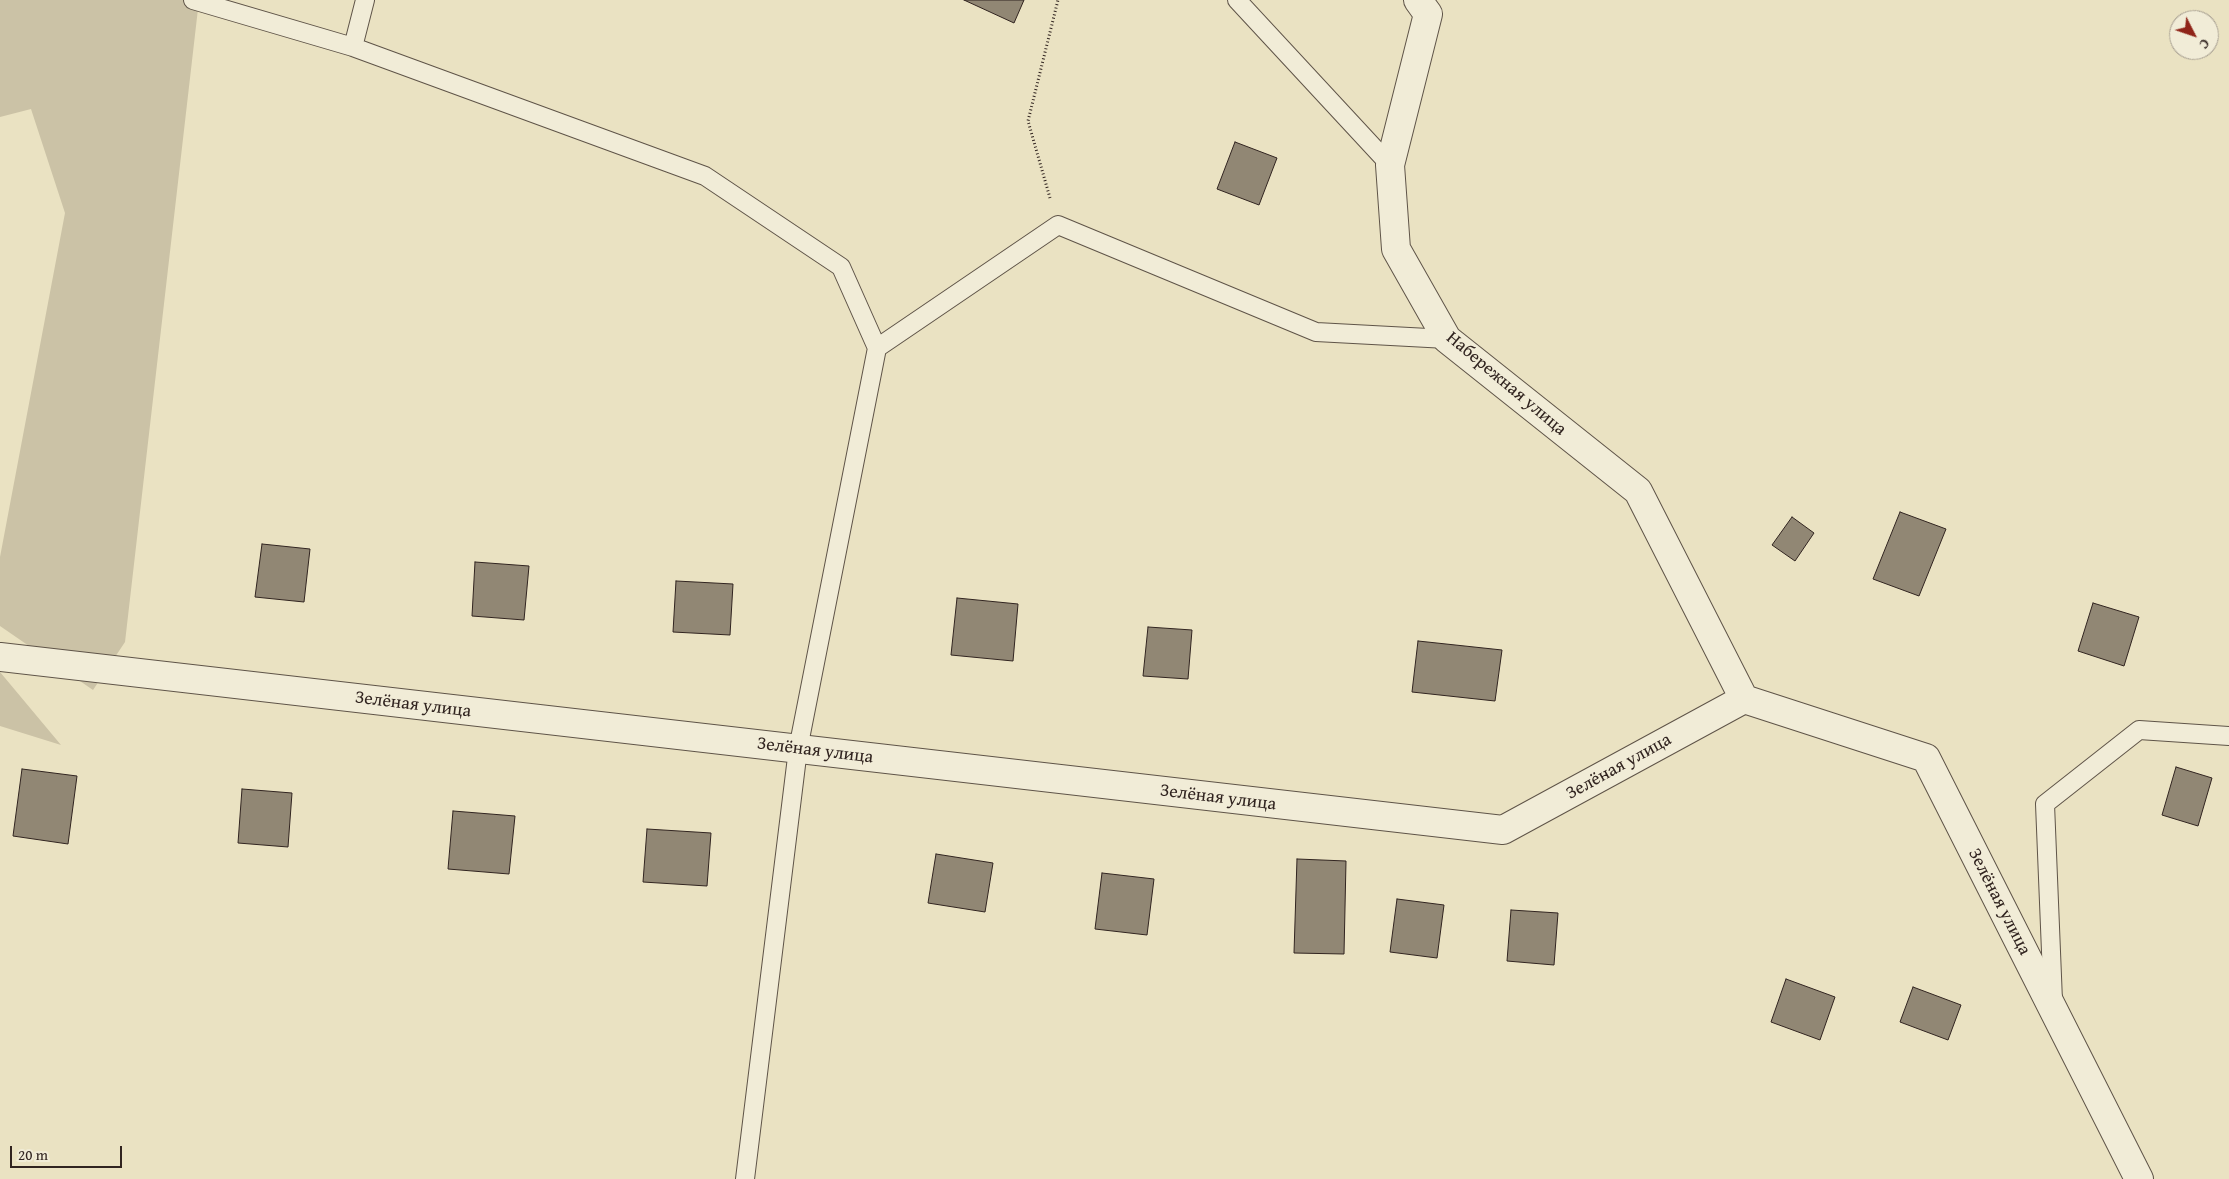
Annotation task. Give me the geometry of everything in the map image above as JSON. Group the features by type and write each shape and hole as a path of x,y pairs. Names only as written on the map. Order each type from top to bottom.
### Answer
{"street":[{"name":"Набережная улица","path":"1418,0 1428,14 1390,165 1396,250 1447,339 1638,491 1744,699"},
{"name":"Зелёная улица","path":"0,658 1504,830 1744,699 1926,758 2139,1179"}],"lane":[{"path":"193,0 353,47 705,176 841,267 877,348 798,749 745,1179"},
{"path":"353,47 365,0"},
{"path":"1237,0 1390,165"},
{"path":"877,348 1058,225 1316,332 1447,339"},
{"path":"2054,1010 2045,804 2140,730 2229,736"}],"path":[{"path":"1058,0 1028,121 1058,225"}],"shaded area":[{"path":"0,0 199,0 125,642 93,690 0,626 0,557 65,213 31,109 0,117"},
{"path":"0,672 61,745 0,726"}],"building":[{"path":"964,0 1024,0 1014,23"},
{"path":"1235,142 1277,158 1259,205 1217,189"},
{"path":"1900,512 1946,529 1919,596 1873,579"},
{"path":"1792,517 1814,533 1795,561 1772,545"},
{"path":"262,544 310,549 304,602 255,597"},
{"path":"475,562 529,566 524,620 472,616"},
{"path":"676,581 733,584 730,635 673,632"},
{"path":"957,598 1018,604 1013,661 951,655"},
{"path":"2093,603 2139,617 2124,666 2078,651"},
{"path":"1148,627 1192,630 1188,679 1143,676"},
{"path":"1418,641 1502,650 1495,701 1412,692"},
{"path":"2176,767 2212,778 2198,826 2162,815"},
{"path":"22,769 77,776 68,844 13,836"},
{"path":"242,789 292,793 288,847 238,843"},
{"path":"453,811 515,816 509,874 448,869"},
{"path":"647,829 711,833 707,886 643,882"},
{"path":"936,854 993,863 985,912 928,903"},
{"path":"1297,859 1346,861 1344,954 1294,953"},
{"path":"1102,873 1154,879 1147,935 1095,929"},
{"path":"1397,899 1444,905 1437,958 1390,952"},
{"path":"1511,910 1558,913 1554,965 1507,961"},
{"path":"1786,979 1835,997 1820,1040 1771,1022"},
{"path":"1913,987 1961,1005 1948,1040 1900,1022"}]}
